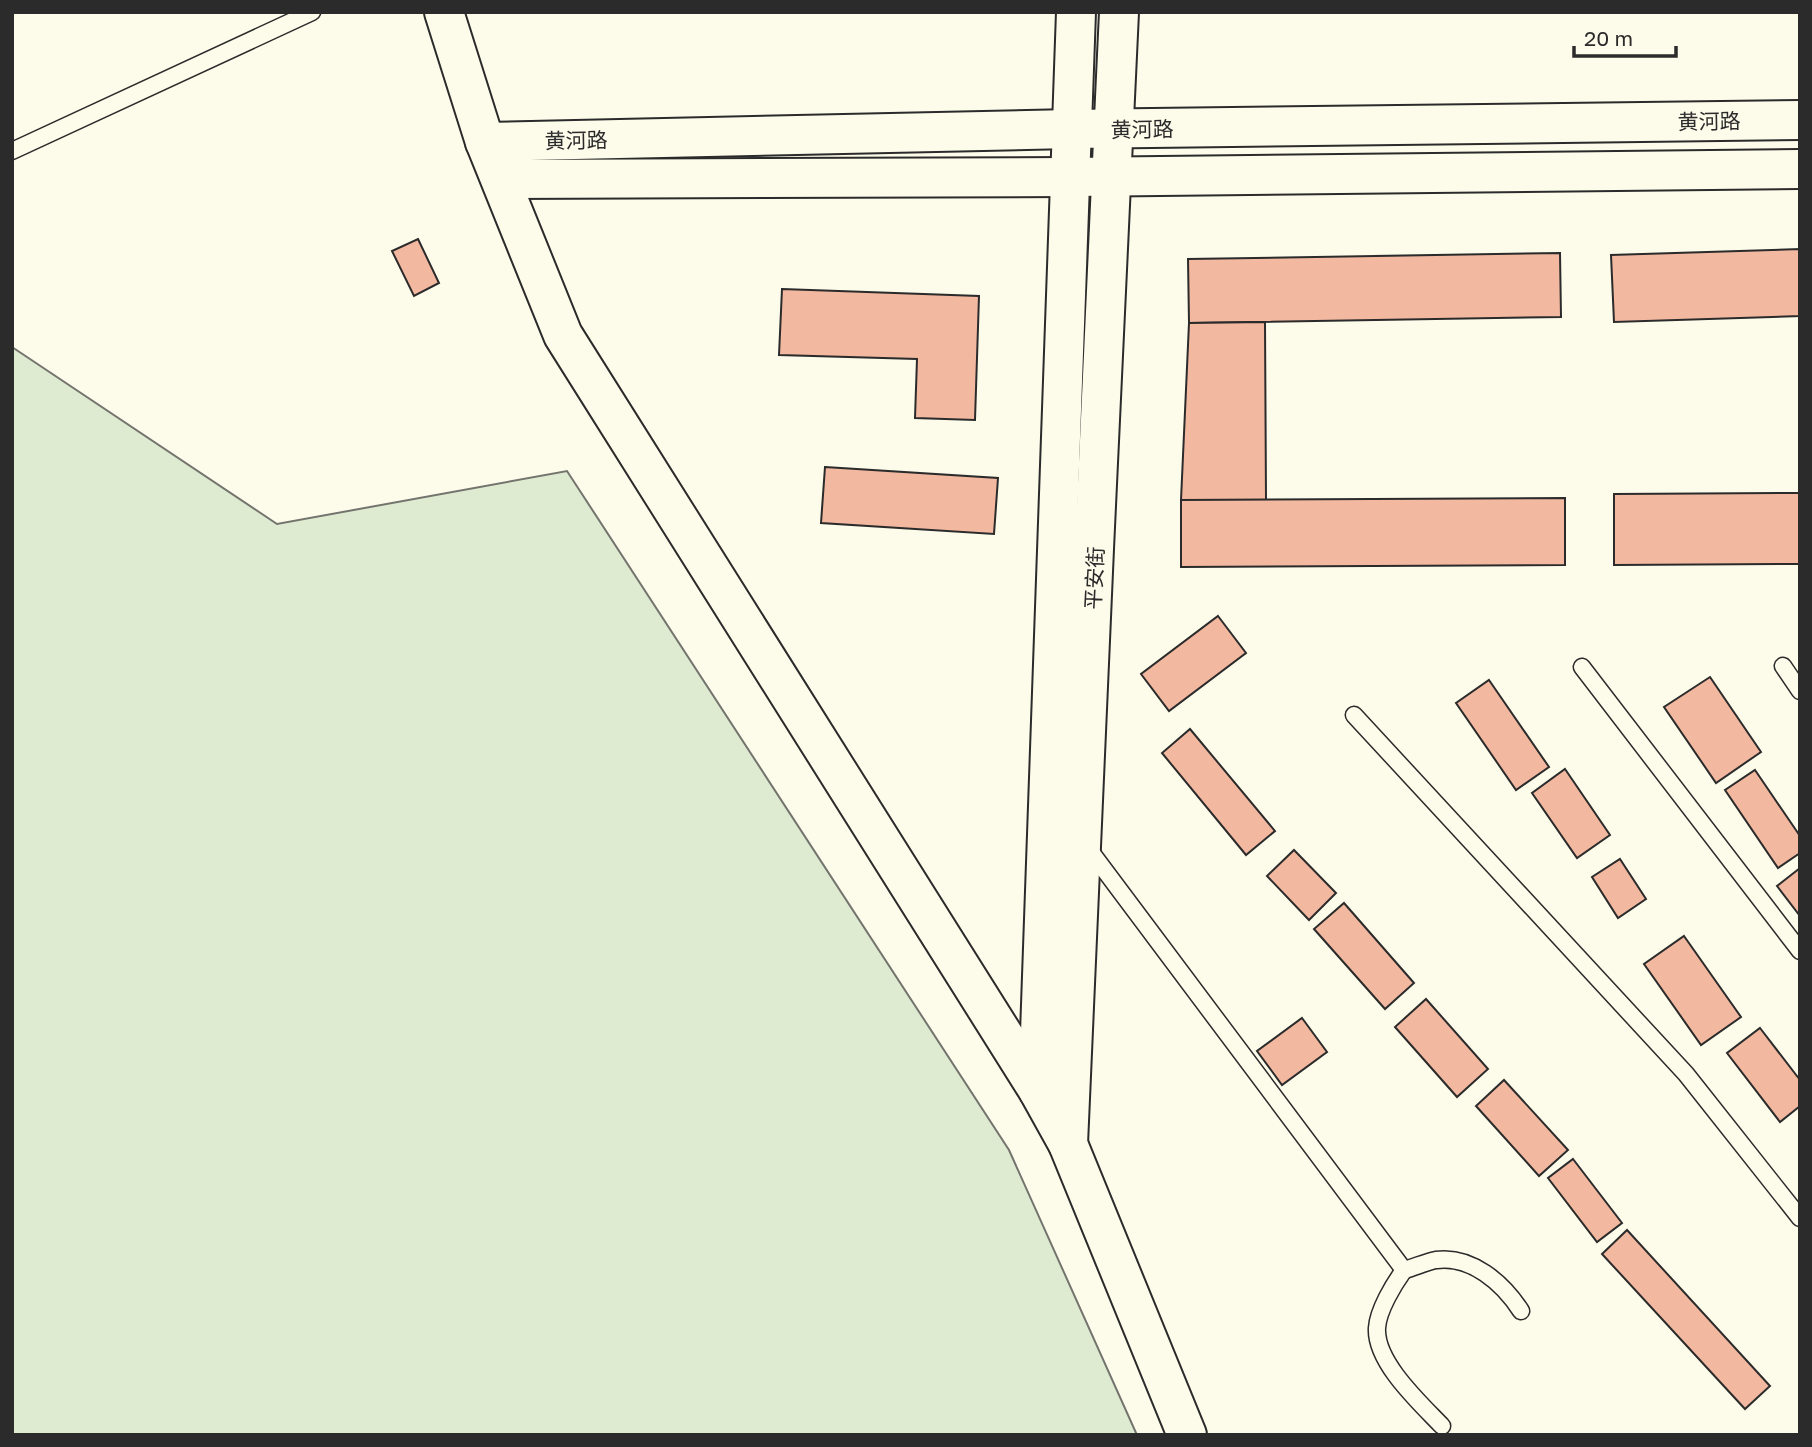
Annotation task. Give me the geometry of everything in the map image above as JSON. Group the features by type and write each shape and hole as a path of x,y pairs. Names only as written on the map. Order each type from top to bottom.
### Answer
{"main road":[{"path":"444,12 485,142 563,335 1038,1090 1068,1143 1187,1435"},
{"name":"平安街","path":"1038,1090 1076,12"},
{"name":"平安街","path":"1068,1143 1119,12"},
{"name":"黄河路","path":"485,142 1071,129 1800,120"},
{"name":"黄河路","path":"501,179 1071,177 1800,169"}],"lane":[{"path":"12,151 312,12"},
{"path":"1783,666 1800,691"},
{"path":"1582,667 1800,951"},
{"path":"1354,715 1686,1074 1800,1218"},
{"path":"1083,841 1404,1270"},
{"path":"1442,1426 1398,1379 1385,1358 1377,1328 1389,1292 1404,1270 1438,1260 1472,1263 1511,1296 1521,1311"}],"green space":[{"path":"12,347 277,524 567,471 1009,1150 1137,1435 12,1435"}],"building":[{"path":"418,239 439,283 414,296 392,251"},
{"path":"1800,249 1800,316 1614,322 1611,255"},
{"path":"1560,253 1561,317 1189,323 1188,259"},
{"path":"782,289 979,296 975,420 915,418 917,359 779,355"},
{"path":"1265,322 1266,500 1181,500 1189,323"},
{"path":"825,467 998,478 994,534 821,523"},
{"path":"1800,493 1800,564 1614,565 1614,494"},
{"path":"1565,498 1565,565 1181,567 1181,500"},
{"path":"1218,616 1246,653 1169,711 1141,674"},
{"path":"1710,677 1761,752 1716,783 1664,707"},
{"path":"1489,680 1549,767 1516,790 1456,703"},
{"path":"1190,729 1275,831 1246,855 1162,753"},
{"path":"1565,769 1610,835 1577,858 1532,793"},
{"path":"1755,770 1800,836 1800,853 1778,868 1725,790"},
{"path":"1294,850 1336,893 1309,920 1267,876"},
{"path":"1620,859 1646,899 1618,918 1592,877"},
{"path":"1800,868 1800,916 1777,886"},
{"path":"1344,903 1414,983 1385,1009 1314,929"},
{"path":"1684,936 1741,1017 1701,1045 1644,964"},
{"path":"1426,999 1488,1069 1457,1097 1395,1027"},
{"path":"1302,1018 1327,1052 1282,1085 1257,1051"},
{"path":"1760,1028 1800,1080 1800,1106 1780,1122 1727,1053"},
{"path":"1504,1080 1568,1150 1539,1176 1476,1106"},
{"path":"1573,1159 1622,1223 1597,1242 1548,1178"},
{"path":"1627,1230 1770,1386 1745,1409 1602,1254"}]}
